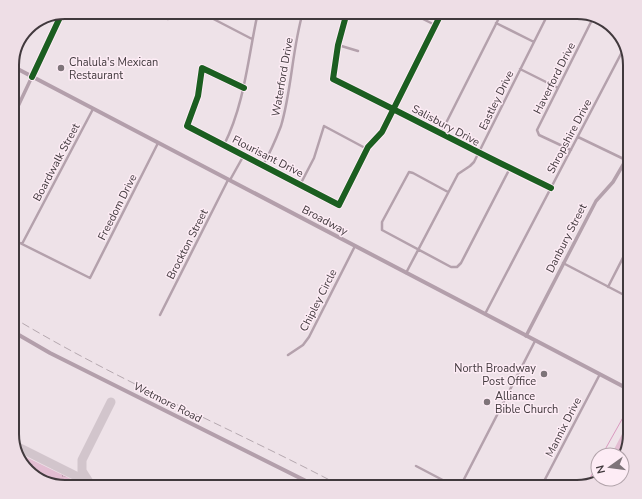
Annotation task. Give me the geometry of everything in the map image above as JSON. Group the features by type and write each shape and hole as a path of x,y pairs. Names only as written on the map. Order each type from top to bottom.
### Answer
{"main road":[{"name":"Broadway","path":"19,71 623,386"},
{"name":"Wetmore Road","path":"19,335 50,353 304,480"}],"street":[{"path":"214,19 252,39"},
{"path":"224,145 235,121 244,88 256,19"},
{"name":"Waterford Drive","path":"263,165 280,127 286,105 292,60 301,19"},
{"path":"345,19 338,45 358,51"},
{"path":"423,19 435,25"},
{"path":"300,185 314,158 324,126 367,149 382,132 438,19"},
{"path":"441,133 498,19"},
{"name":"Eastley Drive","path":"406,273 458,174 470,166 478,153 546,19"},
{"path":"19,104 59,20"},
{"name":"Haverford Drive","path":"571,150 539,135 537,130 592,21"},
{"path":"496,23 534,42"},
{"name":"Salisbury Drive","path":"338,45 333,79 478,153 551,188"},
{"name":"Shropshire Drive","path":"485,314 621,54"},
{"name":"Flourisant Drive","path":"244,88 202,68 198,96 187,126 339,205 367,149"},
{"path":"520,69 558,88"},
{"name":"Boardwalk Street","path":"22,244 93,109"},
{"path":"578,137 623,159"},
{"name":"Freedom Drive","path":"22,244 90,278 158,143"},
{"name":"Brockton Street","path":"160,315 229,180 244,155"},
{"path":"448,192 409,172 382,222 381,228 384,232 451,267 456,267 459,265 510,168"},
{"name":"Danbury Street","path":"526,336 596,201 623,168"},
{"name":"Chipley Circle","path":"288,355 303,345 309,337 355,246"},
{"path":"608,287 623,258"},
{"path":"563,263 623,294"},
{"path":"464,480 536,341"},
{"name":"Mannix Drive","path":"545,480 600,374"},
{"path":"416,466 443,480"}],"green space":[{"path":"623,432 623,434 621,447 615,447"},
{"path":"25,456 73,480 50,478 42,474 30,464"}],"waterway":[{"path":"606,447 623,418"}],"taxiway":[{"path":"88,480 82,471 82,460 111,402"},
{"path":"22,449 84,480"}],"railway":[{"path":"19,321 134,384 329,480"}],"cycle path":[{"path":"345,19 338,45 333,79 551,188"},
{"path":"244,88 202,68 198,96 187,126 339,205 368,147 382,132 438,19"},
{"path":"32,77 59,20"}],"place":[{"name":"Chalula's Mexican Restaurant","path":"61,68"},
{"name":"North Broadway Post Office","path":"544,374"},
{"name":"Alliance Bible Church","path":"487,402"}]}
